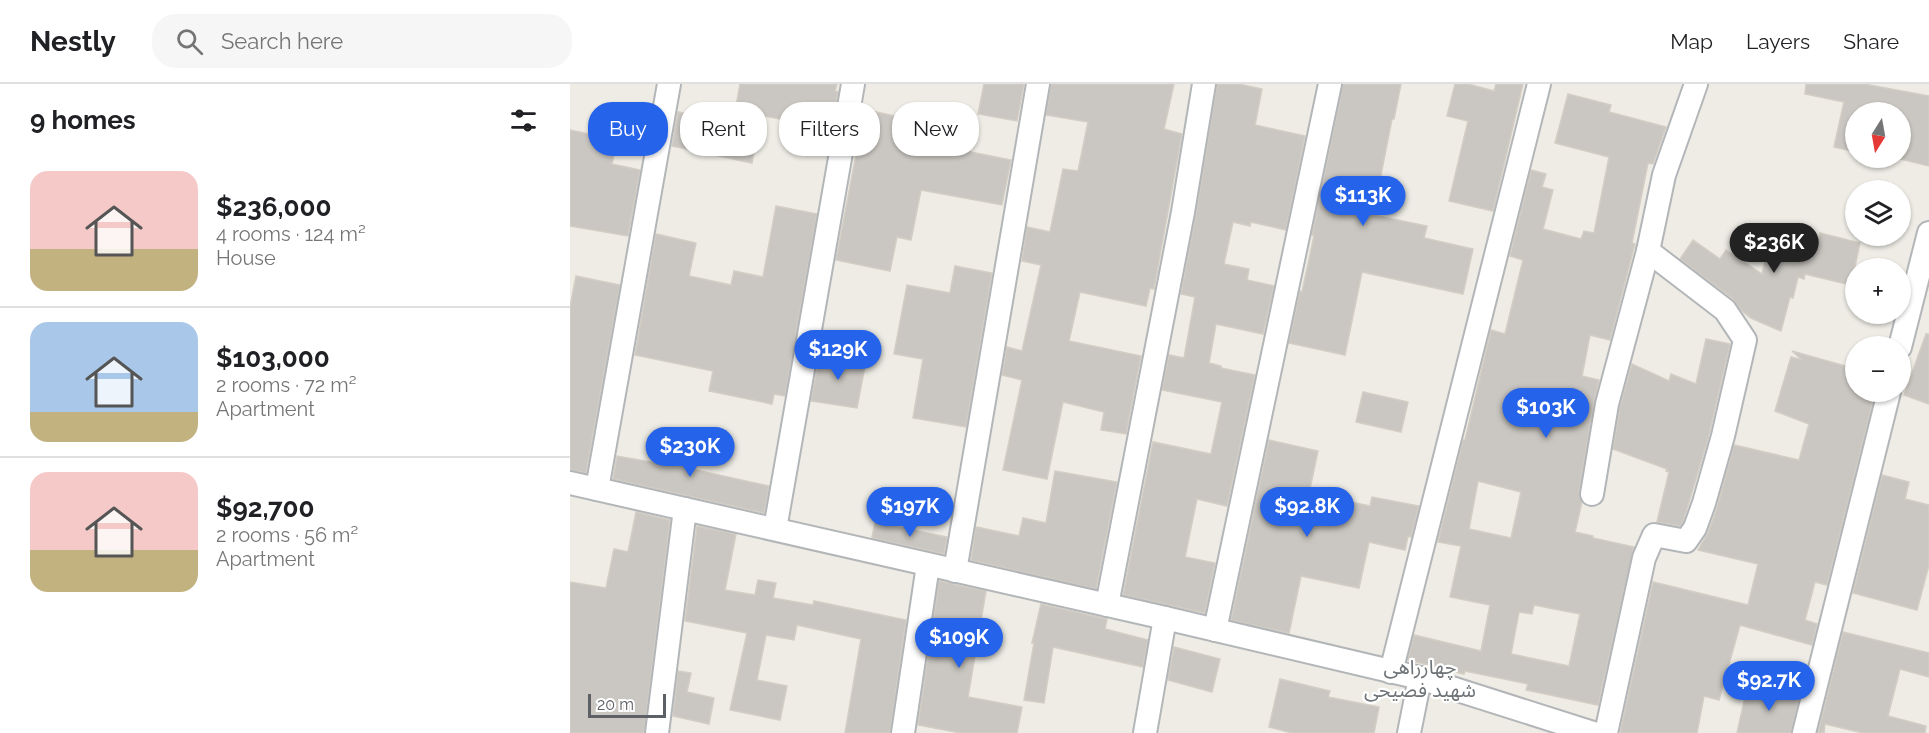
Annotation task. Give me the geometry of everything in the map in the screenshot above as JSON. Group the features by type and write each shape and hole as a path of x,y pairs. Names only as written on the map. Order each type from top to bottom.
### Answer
{"street":[{"path":"597,489 669,84"},
{"path":"775,529 852,84"},
{"path":"955,571 1038,84"},
{"path":"1107,606 1181,223 1204,84"},
{"path":"1215,630 1330,84"},
{"path":"1391,672 1539,84"},
{"path":"1592,494 1607,404 1648,250 1664,175 1696,84"},
{"path":"1903,336 1929,233"},
{"path":"1606,733 1644,558 1654,535 1686,541 1695,528 1723,436 1745,340 1725,310 1648,250"},
{"path":"1804,733 1887,402"},
{"path":"570,483 1420,678 1593,733"},
{"path":"657,733 685,509"},
{"path":"903,733 928,565"},
{"path":"1145,733 1165,618"},
{"path":"1409,733 1420,678"}],"building":[{"path":"740,84 837,84 836,102 779,102 779,119 767,116 767,102 737,102"},
{"path":"984,84 1024,84 1017,121 979,114"},
{"path":"1051,84 1174,84 1164,129 1182,134 1154,289 1150,288 1146,306 1080,292 1069,341 1141,356 1126,434 1101,430 1104,412 1063,402 1047,479 1003,470 1022,380 1002,375 1007,347 1022,351 1041,265 1022,261 1027,227 1050,232 1063,169 1078,171 1088,122 1046,115"},
{"path":"1217,84 1239,84 1262,89 1255,125 1305,136 1286,230 1251,222 1250,226 1233,222 1224,264 1249,269 1247,280 1274,286 1263,334 1216,324 1209,363 1221,366 1221,368 1255,375 1227,506 1197,499 1185,557 1215,563 1205,613 1123,595 1153,442 1211,454 1222,402 1162,390 1169,355 1184,358 1195,297 1181,294"},
{"path":"1343,84 1401,84 1373,215 1427,226 1424,238 1473,249 1463,294 1362,272 1345,355 1289,343 1314,236 1312,235"},
{"path":"1455,84 1468,84 1494,91 1496,84 1523,84 1493,211 1449,201 1468,121 1447,116"},
{"path":"1806,84 1864,84 1929,96 1929,166 1911,162 1911,102 1845,102 1845,150 1834,147 1844,102 1805,94"},
{"path":"1568,94 1611,105 1609,112 1666,127 1653,164 1648,163 1632,243 1635,244 1610,340 1590,335 1582,376 1599,380 1579,492 1582,502 1575,532 1634,547 1598,705 1526,690 1528,684 1465,671 1464,674 1408,660 1414,635 1481,651 1490,605 1450,597 1461,546 1438,542 1491,330 1505,334 1523,260 1510,256 1531,170 1546,174 1542,187 1553,190 1543,229 1581,239 1584,231 1594,233 1609,157 1555,143","holes":["1478,481 1521,492 1511,538 1469,529","1534,605 1580,614 1569,666 1511,654 1519,612 1532,614"]},
{"path":"678,112 680,112 680,148 672,146"},
{"path":"880,113 892,115 892,156 979,156 979,154 1011,160 1002,205 921,190 911,240 897,237 890,271 836,260 856,156 880,156"},
{"path":"570,130 588,134 588,156 614,156 612,164 640,170 628,236 570,226"},
{"path":"719,156 753,156 752,163"},
{"path":"776,206 817,214 785,396 774,394 772,404 709,391 713,371 635,355 656,234 696,243 689,276 731,285 734,271 763,277"},
{"path":"1820,233 1845,239 1845,246 1859,246 1857,258 1845,258 1845,284 1805,274 1804,279 1798,277 1781,331 1751,318 1733,299 1680,259 1693,240 1720,259 1726,250 1762,274 1770,242 1815,252"},
{"path":"955,266 992,273 966,427 913,418 923,359 894,354 907,285 950,293"},
{"path":"576,276 620,285 586,473 570,470 570,307"},
{"path":"1926,334 1929,334 1929,404 1911,398 1911,376"},
{"path":"1706,339 1730,344 1708,439 1683,522 1680,526 1657,522 1669,472 1666,471 1667,469 1613,449 1620,407 1632,364 1669,381 1671,374 1696,384"},
{"path":"1792,351 1845,366 1845,402 1873,402 1827,585 1815,582 1805,620 1817,624 1812,645 1740,625 1719,700 1704,696 1697,733 1620,733 1653,582 1748,605 1758,564 1698,550 1708,533 1717,508 1734,445 1799,460 1809,424 1775,411 1791,357 1802,360"},
{"path":"820,353 866,361 857,408 811,401"},
{"path":"1363,392 1408,402 1401,432 1356,422"},
{"path":"661,437 692,443 687,468 769,486 764,513 613,479 617,456 656,463"},
{"path":"1269,440 1318,451 1309,493 1370,506 1372,497 1419,506 1405,550 1369,542 1359,588 1301,576 1289,633 1231,620"},
{"path":"1055,471 1117,482 1096,589 971,560 976,527 1019,536 1023,518 1046,523"},
{"path":"1882,475 1909,482 1905,499 1929,505 1929,565 1917,610 1853,593"},
{"path":"636,512 670,520 644,733 570,733 570,582 606,588 614,549 628,552"},
{"path":"875,522 947,537 944,554 872,538"},
{"path":"697,526 736,534 725,590 755,595 758,580 776,583 773,598 813,605 814,601 906,620 890,733 845,733 861,639 797,625 794,640 766,635 757,680 787,686 780,720 730,710 747,633 685,621"},
{"path":"939,581 986,591 968,697 1022,707 1017,733 961,733 918,725"},
{"path":"1041,604 1107,619 1105,629 1148,640 1143,667 1053,647 1044,703 1024,700 1034,643 1032,643"},
{"path":"1843,632 1929,653 1929,677 1900,669 1888,716 1926,726 1925,733 1863,733 1825,724 1824,733 1818,733"},
{"path":"1174,647 1220,659 1212,692 1168,680"},
{"path":"678,671 691,673 687,692 714,698 709,724 673,716"},
{"path":"1280,679 1330,691 1328,697 1379,707 1374,733 1292,733 1269,727"},
{"path":"1789,687 1801,690 1791,733 1737,733 1747,688 1786,698"}],"district":[{"name":"چهارراهی شهید فصیحی","path":"1420,678"}]}
